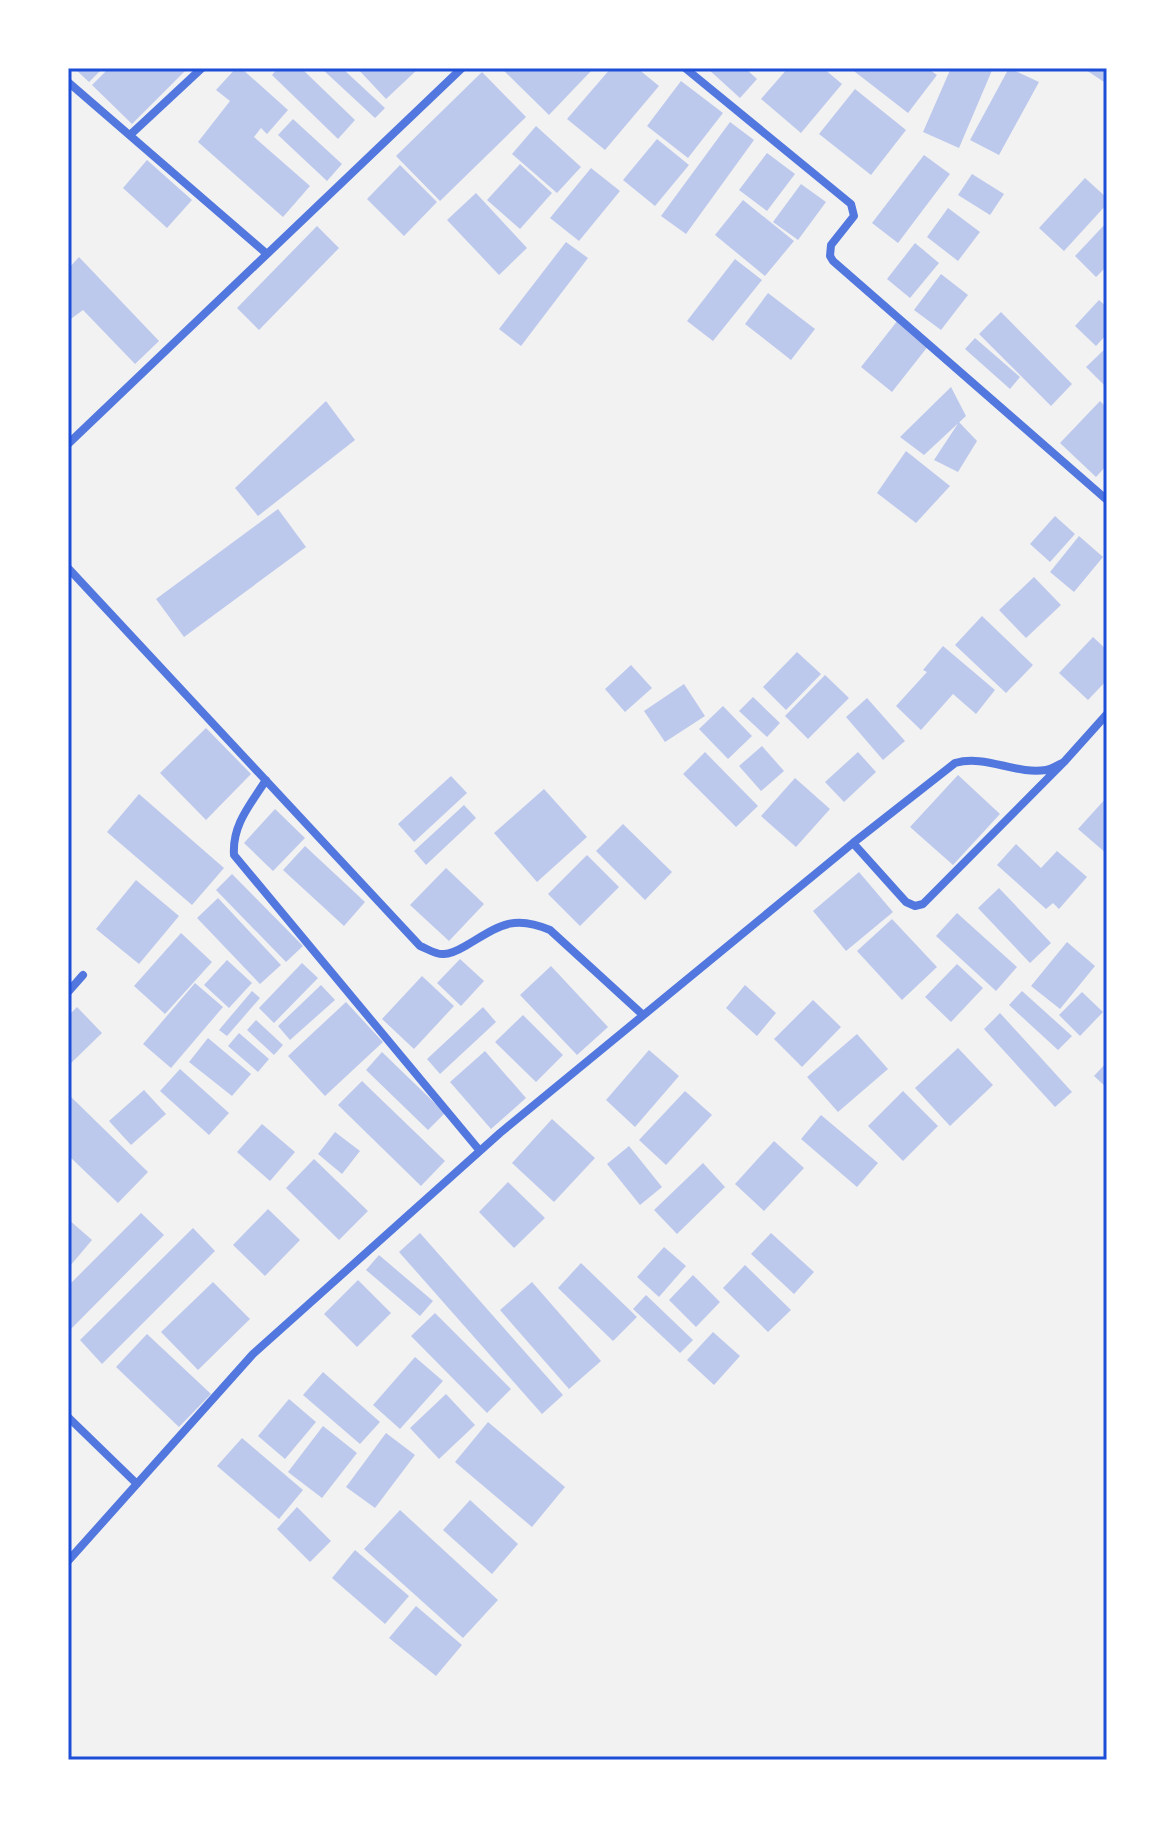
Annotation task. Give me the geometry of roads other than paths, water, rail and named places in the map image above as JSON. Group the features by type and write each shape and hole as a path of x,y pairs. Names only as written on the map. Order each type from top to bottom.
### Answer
{"street":[{"path":"130,135 202,68"},
{"path":"68,444 462,68"},
{"path":"685,68 851,204 854,216 831,245 833,261 1107,500"},
{"path":"68,82 267,254"},
{"path":"68,568 420,946 448,955 497,927 516,921 534,923 550,930 643,1015"},
{"path":"853,843 906,902 915,906 923,904 1064,762 1107,714"},
{"path":"68,1561 253,1354 480,1151 853,843 955,763 967,760 1047,770 1064,762"},
{"path":"266,780 233,837 234,855 480,1151"},
{"path":"68,992 83,975"},
{"path":"68,1417 137,1484"}]}
